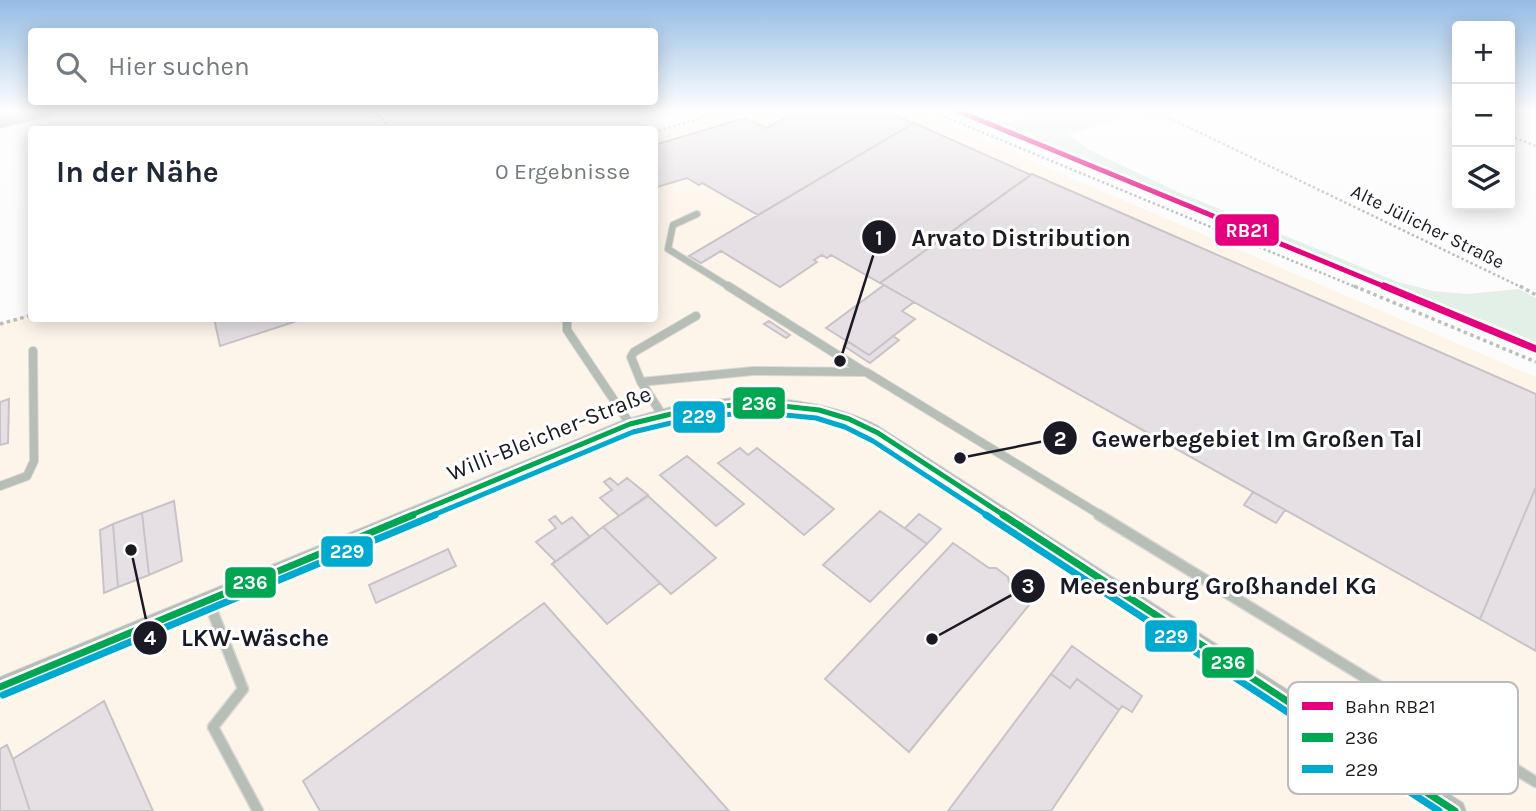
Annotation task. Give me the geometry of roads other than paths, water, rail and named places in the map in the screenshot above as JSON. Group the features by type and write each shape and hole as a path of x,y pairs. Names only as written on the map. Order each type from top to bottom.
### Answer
{"street":[{"name":"Willi-Bleicher-Straße","path":"0,687 630,424 661,413 694,406 769,403 814,410 857,423 936,468 1288,701"},
{"name":"Willi-Bleicher-Straße","path":"1429,794 1455,811"}],"lane":[{"path":"697,214 673,225 668,249 1373,682"},
{"path":"661,413 631,362 634,352 696,316"},
{"path":"567,322 567,330 630,424"},
{"path":"0,486 27,476 34,461 33,351"},
{"path":"641,383 691,374 759,369 866,372"},
{"path":"208,600 243,688 213,727 258,811"},
{"path":"1518,771 1536,782"}],"rail line":[{"name":"RB21","path":"1050,149 1536,349"}],"place":[{"name":"Arvato Distribution","path":"840,361"},
{"name":"Gewerbegebiet Im Großen Tal","path":"960,458"},
{"name":"LKW-Wäsche","path":"131,550"},
{"name":"Meesenburg Großhandel KG","path":"932,639"}]}
